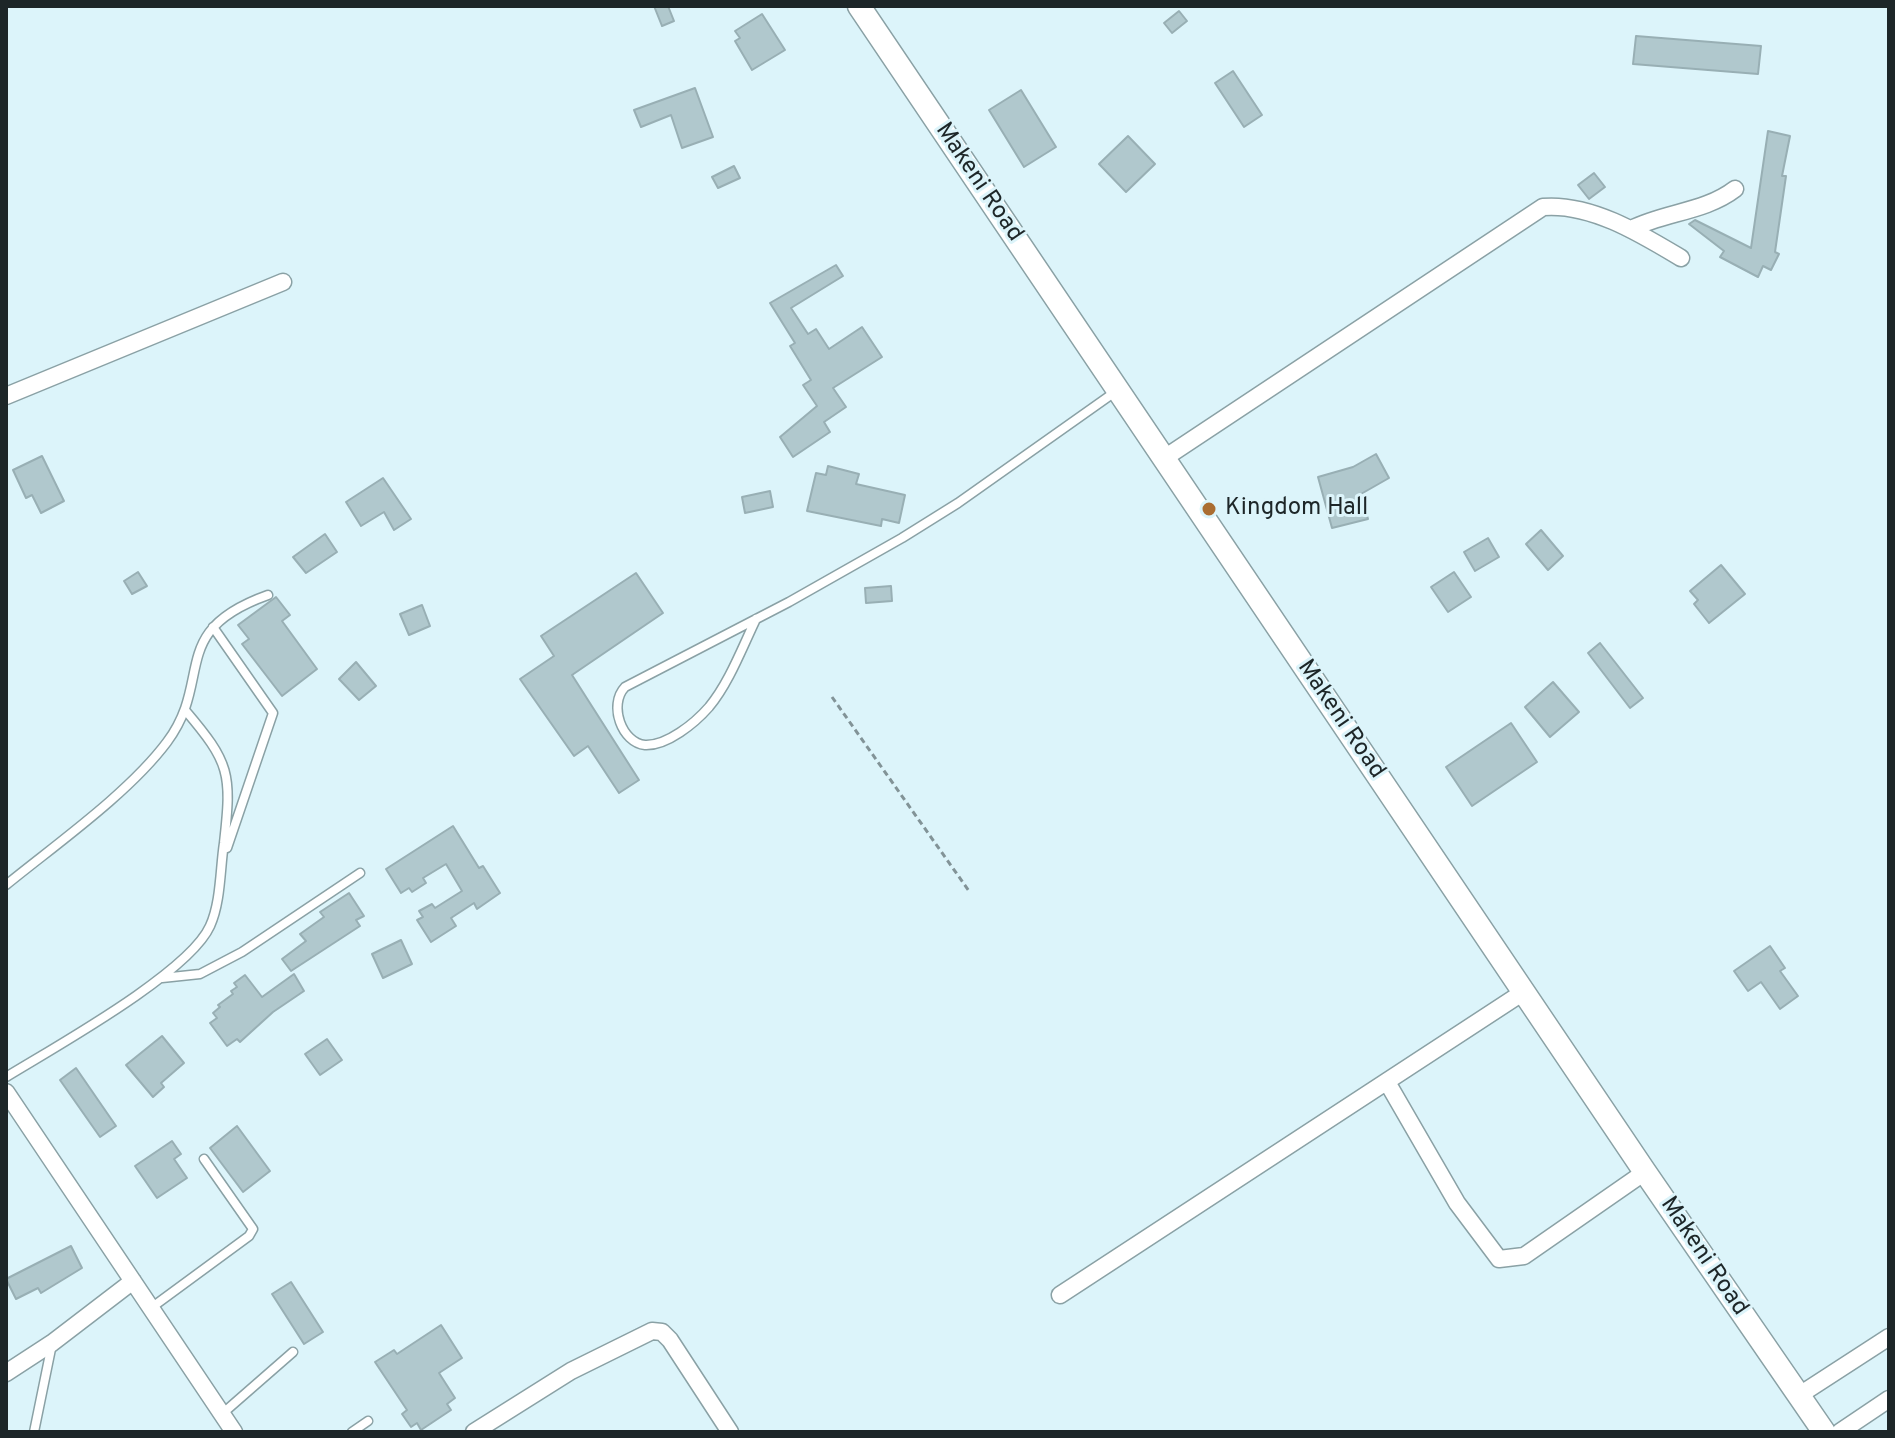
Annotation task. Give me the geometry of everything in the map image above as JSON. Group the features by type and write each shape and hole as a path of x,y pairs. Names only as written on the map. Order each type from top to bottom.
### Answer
{"main road":[{"name":"Makeni Road","path":"859,6 1645,1172 1824,1432"}],"street":[{"path":"1631,229 1668,213 1707,206 1735,189"},
{"path":"1163,459 1532,212 1556,206 1631,229 1681,258"},
{"path":"6,396 283,282"},
{"path":"1060,1295 1525,991"},
{"path":"1387,1082 1457,1203 1499,1259 1524,1256 1645,1172"},
{"path":"6,1092 234,1432"},
{"path":"6,1373 52,1343 133,1281"},
{"path":"474,1432 571,1371 652,1331 662,1332 670,1340 730,1432"},
{"path":"1798,1396 1889,1337"},
{"path":"1840,1432 1889,1399"}],"lane":[{"path":"756,619 709,707 685,729 660,742 644,745 633,739 616,708 617,696 625,687 756,619 958,503 1117,390"},
{"path":"6,885 150,761 167,742 185,710 193,666 213,627 233,609 268,595"},
{"path":"213,627 273,713 221,864"},
{"path":"6,1077 161,979 209,929 226,820 225,766 216,746 185,710"},
{"path":"161,979 188,978 228,959 360,873"},
{"path":"150,1308 249,1236 253,1229 204,1159"},
{"path":"34,1432 52,1343"},
{"path":"222,1414 293,1352"},
{"path":"352,1432 368,1421"}],"path":[{"path":"832,697 969,891"}],"building":[{"path":"654,6 668,6 674,21 662,26"},
{"path":"1179,11 1187,21 1172,33 1164,23"},
{"path":"762,14 785,50 752,70 735,41 740,38 735,31"},
{"path":"1636,36 1761,46 1758,74 1633,64"},
{"path":"1233,71 1262,115 1244,127 1215,83"},
{"path":"695,88 713,137 682,148 671,115 641,127 634,110"},
{"path":"1021,90 1056,147 1024,167 989,110"},
{"path":"1768,131 1790,136 1782,176 1786,176 1775,252 1779,254 1771,270 1763,266 1758,277 1720,257 1724,251 1689,224 1695,220 1751,248"},
{"path":"1128,136 1155,164 1126,192 1099,164"},
{"path":"734,166 740,178 718,188 712,177"},
{"path":"1594,173 1605,187 1589,199 1578,185"},
{"path":"836,265 843,276 791,308 808,334 816,329 829,349 862,327 882,357 833,388 846,407 824,422 830,432 793,457 780,437 817,406 803,385 811,380 790,346 795,343 770,303"},
{"path":"1376,454 1389,478 1361,494 1368,519 1332,528 1318,477 1353,467"},
{"path":"42,456 64,501 41,513 32,495 26,498 13,470"},
{"path":"828,466 859,474 856,484 905,495 899,523 882,519 881,526 807,511 816,473 826,475"},
{"path":"383,478 411,519 394,530 384,512 361,526 346,502"},
{"path":"770,491 773,507 745,513 742,497"},
{"path":"1541,530 1563,556 1548,570 1526,544"},
{"path":"325,534 337,552 306,573 293,557"},
{"path":"1488,538 1499,557 1475,571 1464,552"},
{"path":"1721,565 1745,594 1709,623 1694,604 1698,600 1690,591"},
{"path":"138,572 147,586 132,594 124,581"},
{"path":"1454,572 1471,597 1448,612 1431,587"},
{"path":"636,573 663,613 572,675 639,780 619,793 588,746 574,756 520,679 554,656 541,636"},
{"path":"891,586 892,601 866,603 865,588"},
{"path":"276,597 290,615 282,621 317,669 282,696 242,644 249,639 238,625"},
{"path":"422,605 430,626 409,635 400,614"},
{"path":"1600,643 1643,698 1630,708 1588,653"},
{"path":"356,662 376,686 359,700 339,679"},
{"path":"1553,682 1579,712 1550,737 1525,707"},
{"path":"1511,723 1537,762 1472,806 1446,767"},
{"path":"453,826 479,868 483,866 500,893 477,909 474,903 451,918 456,926 431,942 417,920 423,917 419,911 432,904 435,908 462,891 446,864 423,878 426,883 412,892 409,888 401,893 386,869"},
{"path":"349,893 364,916 356,920 360,926 291,971 282,959 306,941 300,934 324,917 320,912"},
{"path":"401,940 412,964 383,978 372,954"},
{"path":"1770,946 1785,968 1780,971 1798,996 1780,1009 1761,982 1748,991 1734,971"},
{"path":"294,974 304,991 273,1012 240,1042 237,1039 227,1046 210,1023 217,1018 213,1013 220,1007 218,1005 233,994 231,991 237,987 234,983 245,975 262,997"},
{"path":"162,1036 184,1063 161,1083 164,1087 153,1097 126,1065"},
{"path":"327,1039 342,1060 320,1075 305,1054"},
{"path":"76,1068 116,1126 100,1137 60,1080"},
{"path":"237,1126 270,1171 243,1192 210,1148"},
{"path":"172,1141 181,1154 174,1159 187,1178 157,1198 135,1166"},
{"path":"71,1246 82,1268 41,1293 38,1288 16,1299 6,1279"},
{"path":"291,1282 323,1332 304,1344 272,1294"},
{"path":"441,1325 462,1358 439,1373 455,1398 447,1404 451,1410 421,1430 417,1423 411,1427 402,1414 407,1410 375,1362 394,1350 397,1354"}],"place":[{"name":"Kingdom Hall","path":"1209,509"}]}
